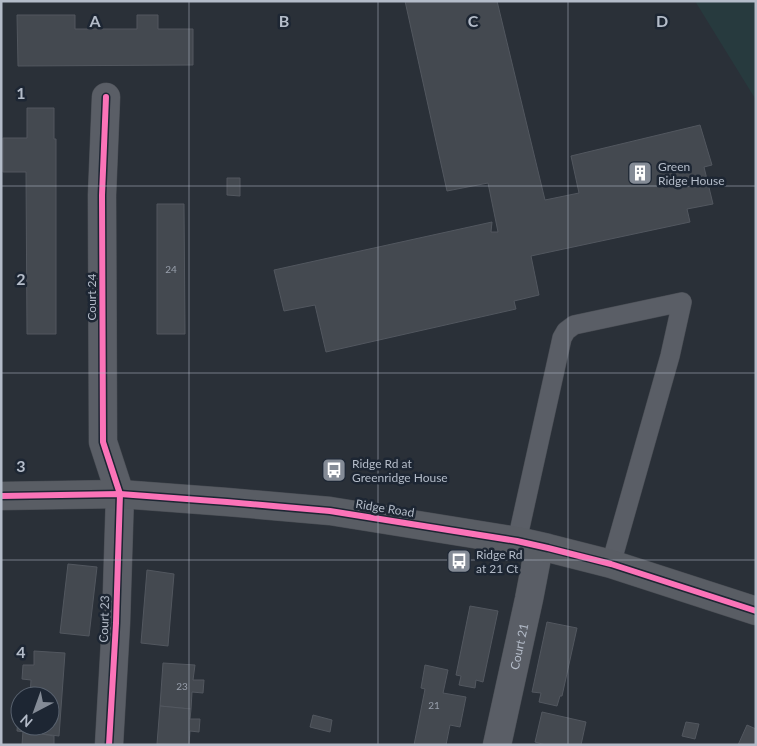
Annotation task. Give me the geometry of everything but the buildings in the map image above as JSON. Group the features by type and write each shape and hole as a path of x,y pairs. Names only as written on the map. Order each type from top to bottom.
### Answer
{"street":[{"name":"Court 24","path":"106,96 102,195 103,442 120,494"},
{"name":"Ridge Road","path":"1,496 120,494 330,511 528,544 611,564 756,611"},
{"name":"Court 23","path":"109,745 116,623 120,494"},
{"name":"Court 21","path":"497,745 530,599 528,544"}],"lane":[{"path":"528,544 562,338 566,331 574,325 682,302 670,356 611,564"}],"green space":[{"path":"695,1 756,1 756,100"}],"cycle path":[{"path":"106,97 102,195 103,442 120,494 116,623 109,745"},
{"path":"1,496 120,494 330,511 517,541 548,548 611,564 756,611"}],"place":[{"name":"Green Ridge House","path":"640,173"},
{"name":"Ridge Rd at Greenridge House","path":"334,470"},
{"name":"Ridge Rd at 21 Ct","path":"459,561"}]}
